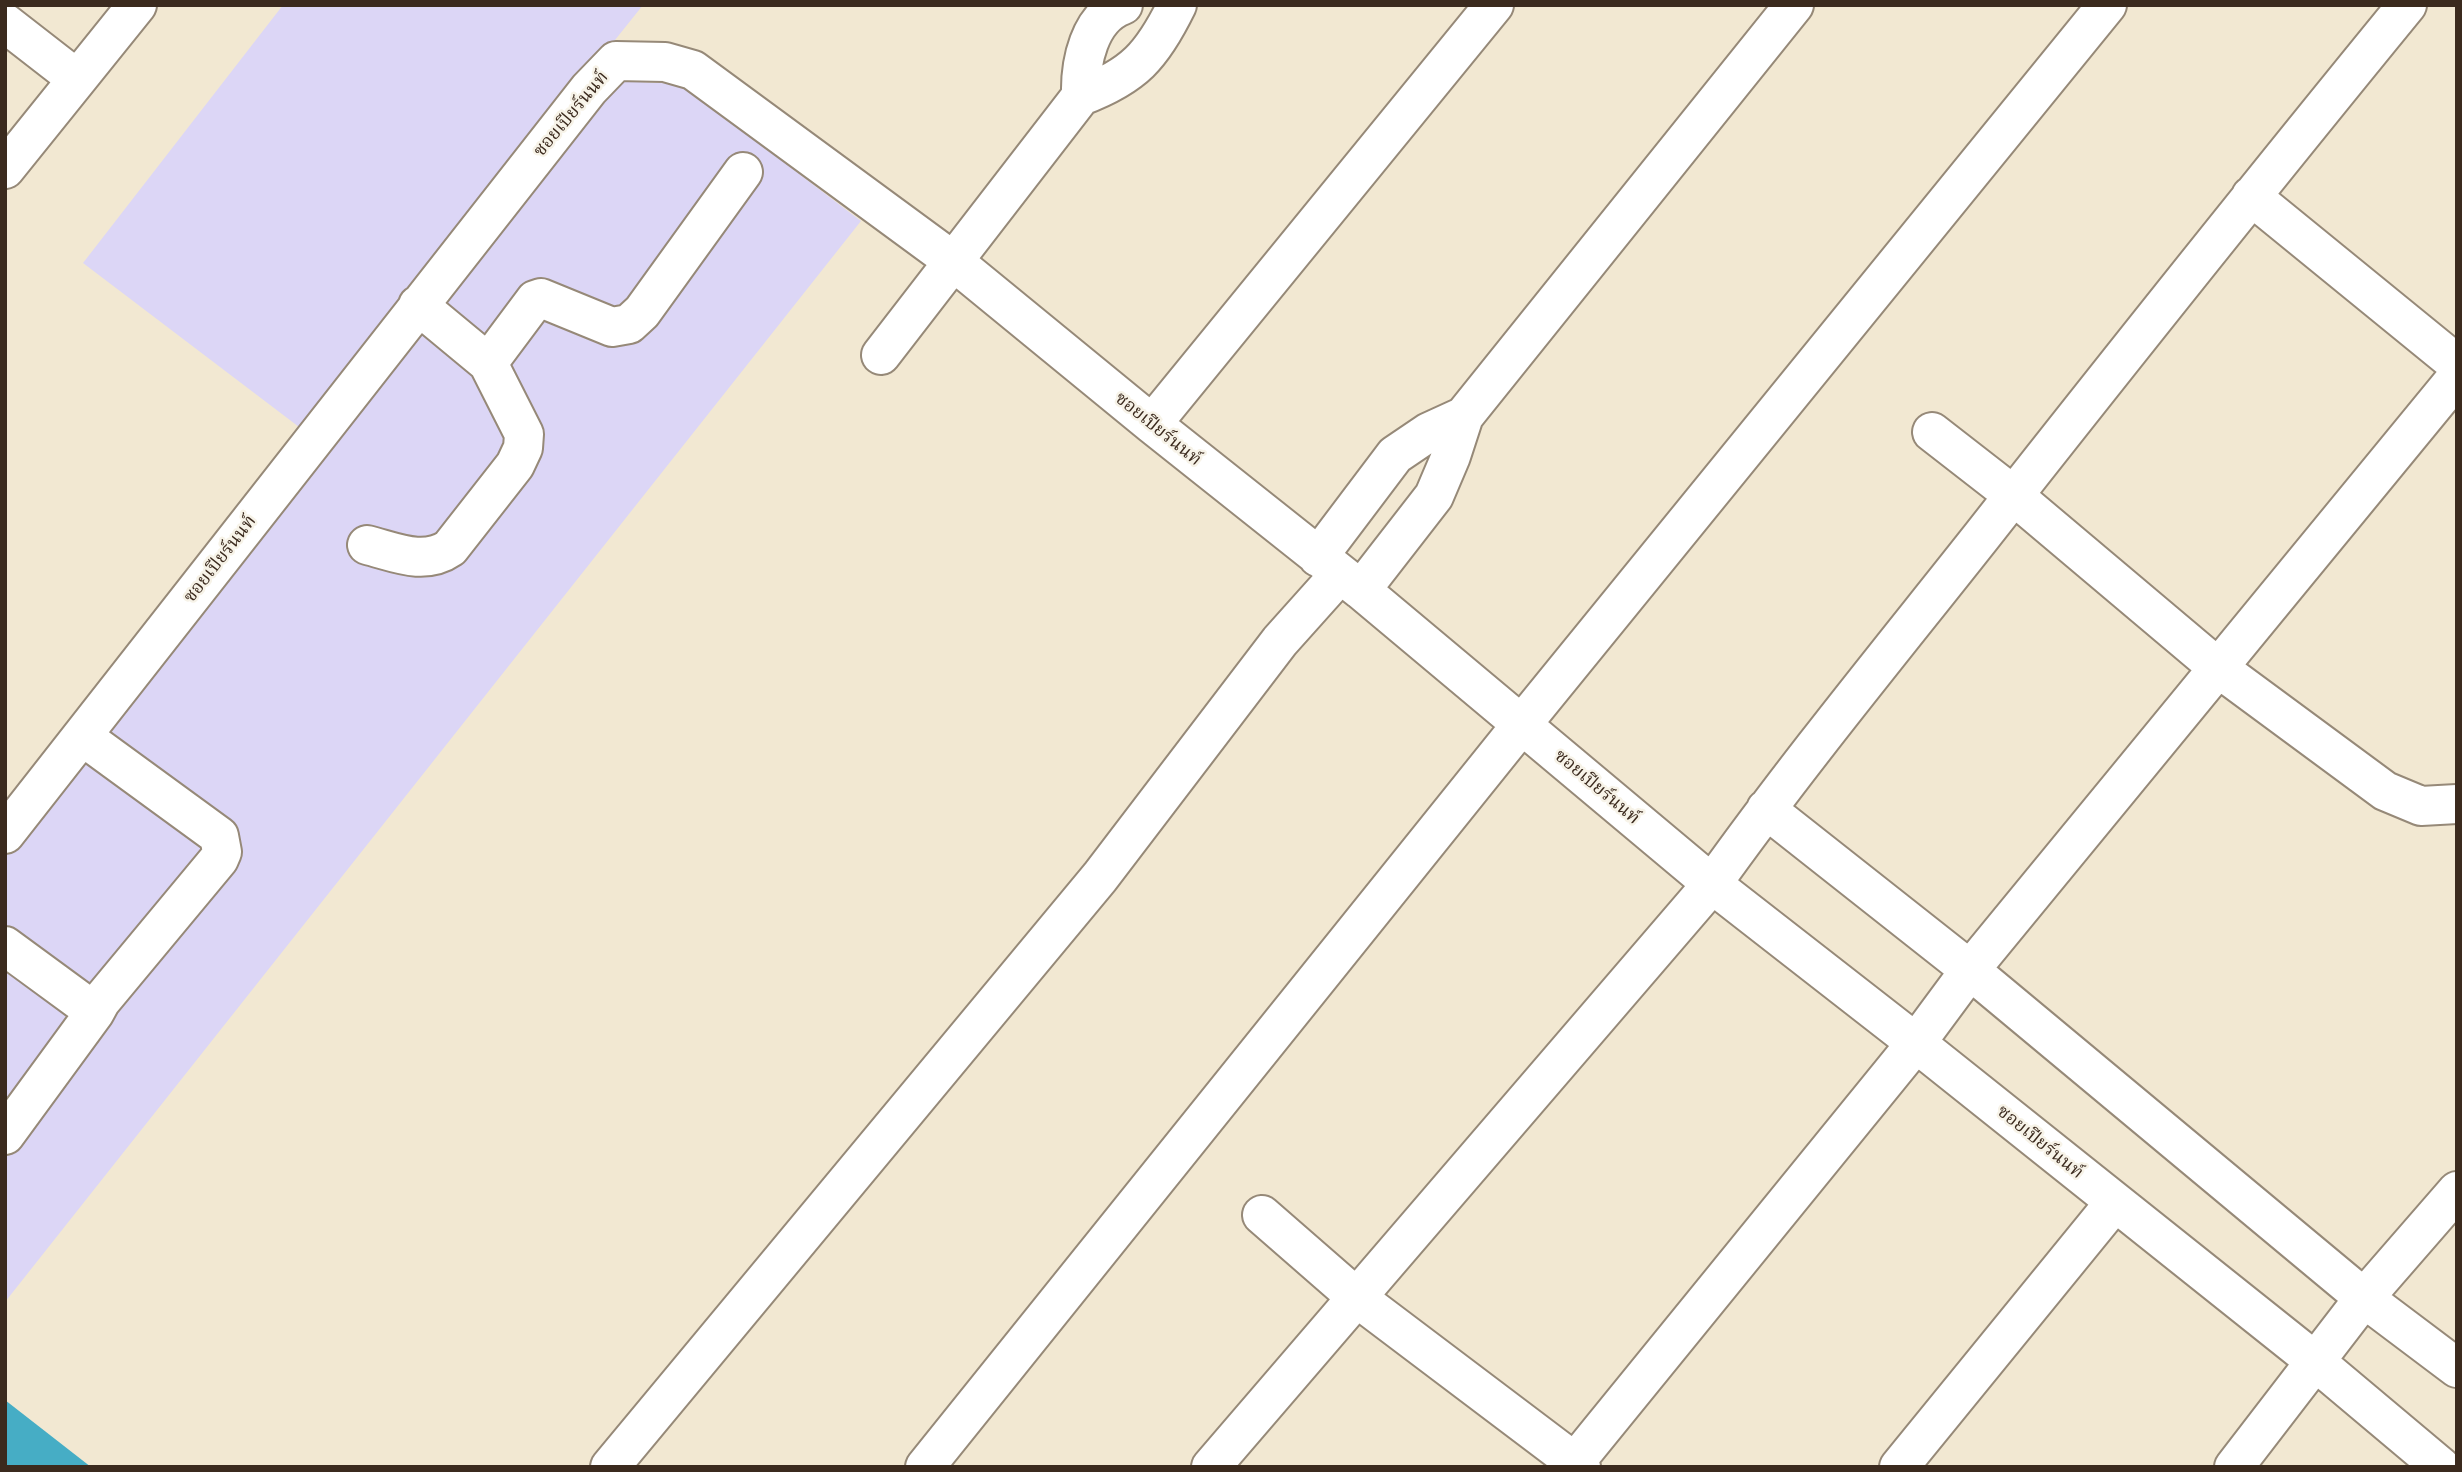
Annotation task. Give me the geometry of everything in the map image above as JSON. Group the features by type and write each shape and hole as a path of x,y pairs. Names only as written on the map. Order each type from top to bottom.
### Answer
{"street":[{"path":"5,169 137,5"},
{"path":"881,355 1081,96 1129,74 1161,38 1177,5"},
{"path":"1152,424 1494,5"},
{"path":"610,1467 1091,888 1280,641 1340,573 1434,496 1464,416 1794,5"},
{"path":"925,1467 1522,724 2107,5"},
{"path":"1211,1467 1712,884 1766,809 2013,495 2407,5"},
{"path":"1081,96 1080,72 1087,45 1112,7"},
{"path":"5,23 77,79"},
{"name":"ซอยเปียร์นนท์","path":"5,834 589,89 616,61 665,62 693,70 953,261 1340,573 1712,884 2316,1362 2441,1467"},
{"path":"488,363 535,300 541,298 612,327 629,324 642,312 743,172"},
{"path":"2251,196 2457,364"},
{"path":"367,545 421,559 443,553 450,548 515,465 523,448 524,434 488,363 418,305"},
{"path":"1262,1215 1356,1297 1576,1465 1916,1043 1970,970 2457,377"},
{"path":"1340,573 1395,455 1429,432 1464,416"},
{"path":"1932,432 2013,495 2217,667 2385,791 2421,806 2457,804"},
{"path":"9,1124 101,1001 222,852 219,836 82,736"},
{"path":"1766,809 1970,970 2364,1298 2457,1368"},
{"path":"5,946 95,1012"},
{"path":"2234,1467 2364,1298 2457,1191"},
{"path":"1899,1467 2115,1202"}],"shaded area":[{"path":"283,5 643,5 303,430 83,263"},
{"path":"619,81 681,84 861,221 5,1302 5,852"}],"water":[{"path":"5,1400 91,1467 5,1467"}]}
